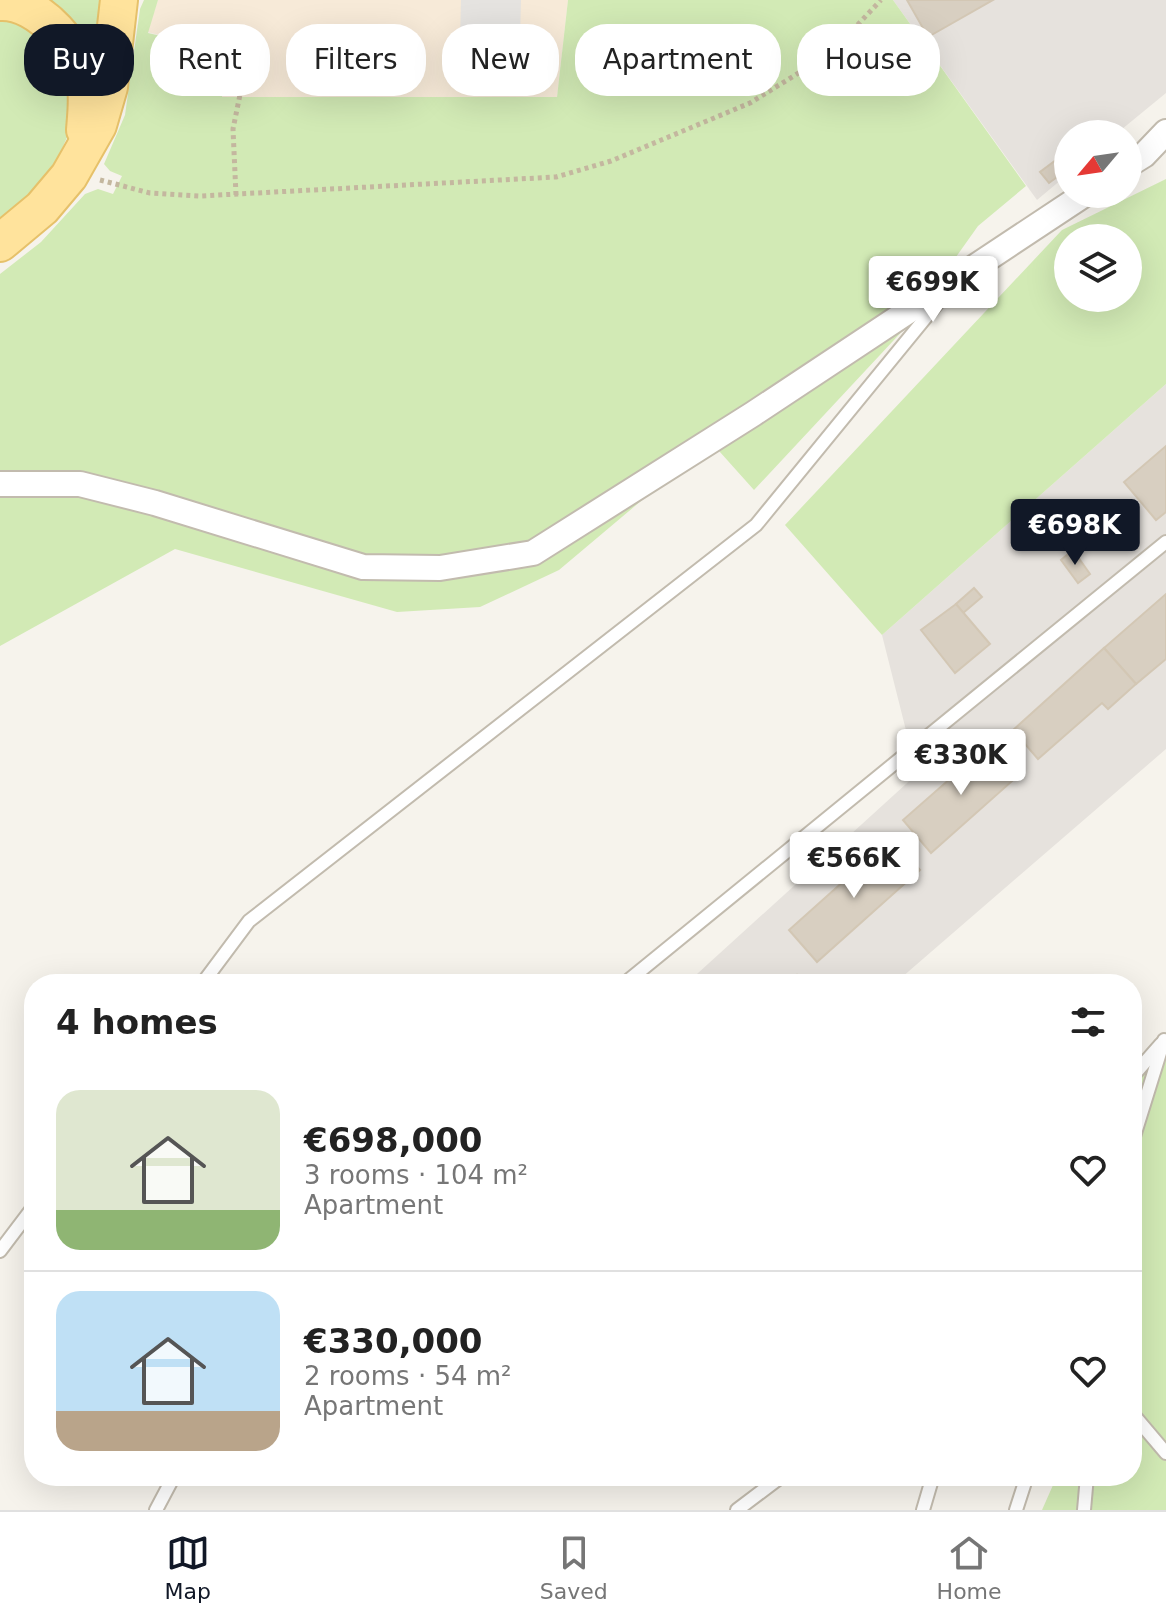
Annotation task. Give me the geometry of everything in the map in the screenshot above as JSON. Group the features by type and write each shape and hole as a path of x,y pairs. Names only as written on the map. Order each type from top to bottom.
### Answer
{"main road":[{"path":"0,243 42,208 79,158 98,125 109,87 119,0"},
{"path":"0,2 28,7 57,29 75,54 86,86 79,158"}],"street":[{"path":"1142,156 1166,132"},
{"path":"0,484 80,484 155,503 363,567 440,568 533,553 753,414 1064,208"}],"lane":[{"path":"209,974 249,921 756,525 954,281"},
{"path":"636,974 1166,542"},
{"path":"1142,1065 1165,1039"},
{"path":"1142,1111 1165,1039"},
{"path":"0,1251 24,1219"},
{"path":"1142,1425 1166,1453"},
{"path":"156,1510 169,1486"},
{"path":"737,1510 769,1486"},
{"path":"923,1510 930,1486"},
{"path":"1016,1510 1024,1486"},
{"path":"1084,1510 1086,1486"}],"path":[{"path":"79,158 106,183 150,193 236,195 556,177 611,161 750,103 831,53 881,0"},
{"path":"236,195 233,129 240,96"}],"shaded area":[{"path":"158,0 568,0 559,79 559,24 442,24 442,96 557,97 221,97 270,96 270,24 150,24 150,33 147,32"},
{"path":"461,0 521,0 520,24 460,24"},
{"path":"893,0 1166,0 1166,93 1133,120 1054,120 1054,186 1037,200 940,65 940,24 910,24"},
{"path":"1166,384 1166,749 906,974 697,974 917,774 882,635"}],"green space":[{"path":"33,0 108,0 105,24 49,24"},
{"path":"144,0 158,0 148,33 150,96 557,97 568,0 893,0 910,24 797,24 797,96 940,96 940,66 1026,186 978,226 907,326 754,490 711,442 559,570 480,607 397,612 175,549 0,646 0,274 41,242 85,194 98,189 113,194 122,176 110,171 104,164 125,115 128,96 134,96 134,51"},
{"path":"9,19 24,28 24,96 75,98 71,126 53,165 33,192 0,220 0,20"},
{"path":"1166,179 1166,384 882,635 785,525 1054,239 1054,312 1142,312 1142,224 1074,224 1107,208 1142,208 1142,191"},
{"path":"1166,1047 1166,1510 1042,1510 1053,1486 1142,1486 1142,1065"}],"building":[{"path":"907,0 993,0 940,30 940,24 921,24"},
{"path":"1054,162 1054,179 1049,183 1040,172"},
{"path":"1166,446 1166,512 1156,520 1124,482"},
{"path":"1073,550 1090,574 1078,583 1061,560"},
{"path":"974,588 982,597 963,613 956,604"},
{"path":"1166,594 1166,659 1136,684 1104,648"},
{"path":"956,604 990,644 955,673 921,630"},
{"path":"1104,648 1136,684 1108,709 1102,703 1038,759 1013,730"},
{"path":"992,742 1020,774 931,853 903,820"},
{"path":"892,838 920,870 817,962 789,930"}]}
